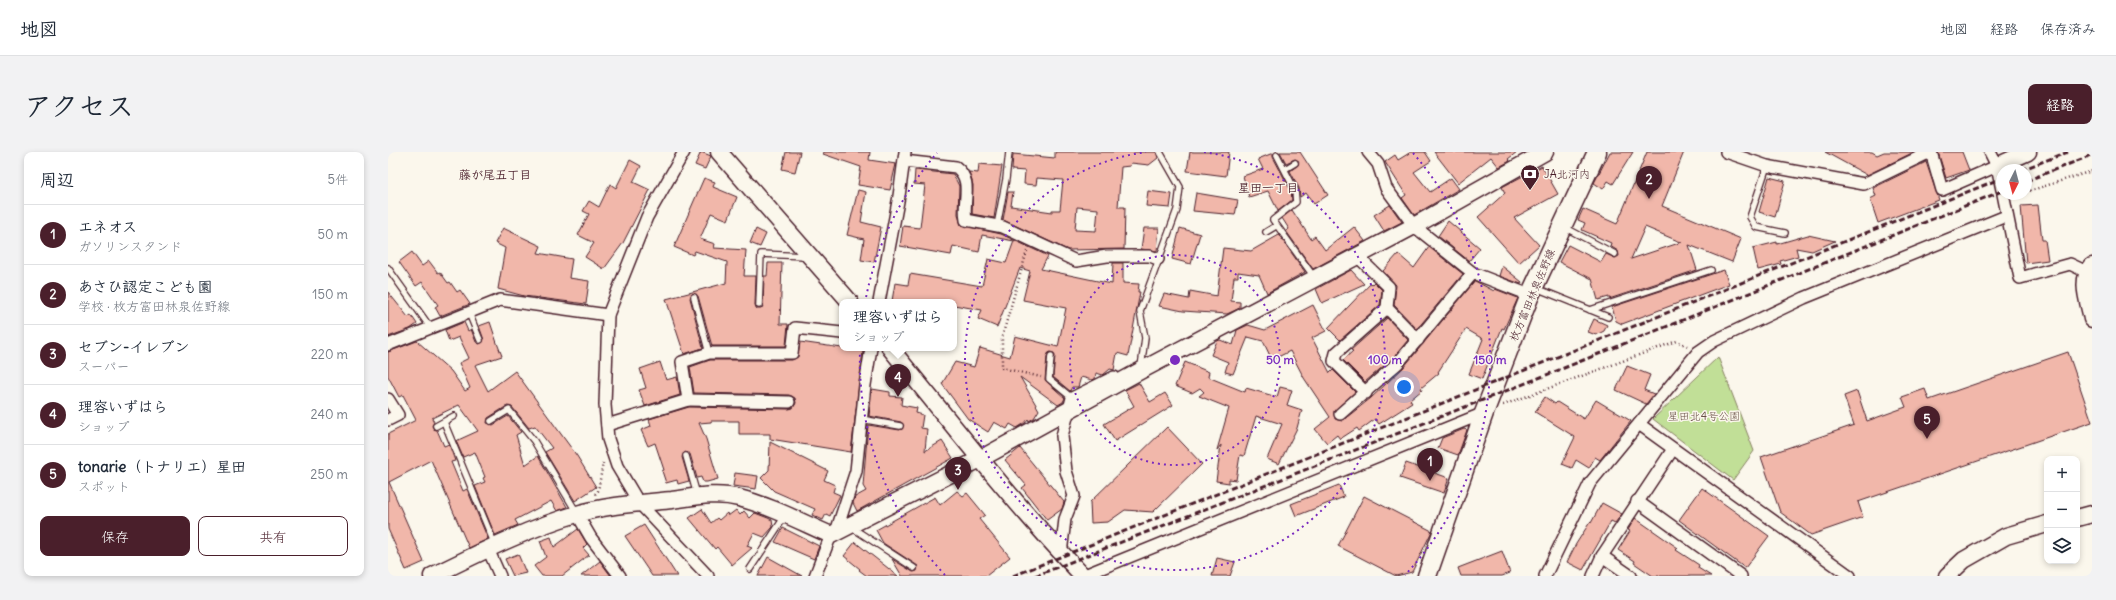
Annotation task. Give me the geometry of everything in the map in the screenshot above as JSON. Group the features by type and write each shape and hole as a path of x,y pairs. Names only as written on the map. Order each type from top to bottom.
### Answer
{"main road":[{"name":"枚方富田林泉佐野線","path":"1427,576 1484,413 1532,291 1597,152"}],"street":[{"path":"684,152 647,217 608,315 605,405 608,439 617,466 639,503 708,576"},
{"path":"719,152 847,299"},
{"path":"1368,152 1378,164 1386,188 1414,226 1473,273 1532,291"},
{"path":"432,576 492,547 577,514 639,503 715,495 738,498 785,515 839,531 980,459 1071,404 1414,226 1545,152"},
{"path":"1726,152 1767,166 1864,184 1930,152 1942,190 1996,166"},
{"path":"1990,152 1996,164"},
{"path":"2001,164 2028,152"},
{"path":"880,299 904,157 956,167 963,172 967,182 966,220 997,226 1076,261 1107,256 1150,256 1158,260"},
{"path":"2004,200 2020,278 2070,264 2089,269 2085,286 2092,319"},
{"path":"1545,576 1590,483 1698,352 1714,341 1804,298 2006,216"},
{"path":"1357,256 1389,287 1387,308 1336,353 1334,361 1366,393"},
{"path":"1340,414 1366,393 1398,363 1473,273"},
{"path":"388,345 500,300 608,315"},
{"path":"1387,308 1418,340"},
{"path":"688,400 682,362 709,353 792,353 795,328 839,334"},
{"path":"815,576 839,531 856,471 861,419 871,351"},
{"path":"892,351 980,459 1061,554 1083,576 1484,413"},
{"path":"388,399 398,415 388,420"},
{"path":"607,425 688,400 789,402"},
{"path":"1061,554 1065,519 1074,496 1066,471 1062,436 1071,404"},
{"path":"1639,424 1848,575"},
{"path":"1593,576 1602,556 1637,501 1673,449"},
{"path":"1637,501 1741,576"},
{"path":"577,514 591,538 620,576"},
{"path":"2080,517 2092,514"},
{"path":"1947,576 1964,560 2006,536 2044,525"},
{"path":"492,547 500,576"},
{"path":"1602,556 1631,576"}],"lane":[{"path":"997,226 1006,179 1008,152"},
{"path":"1141,367 1145,338 1140,311 1177,210 1180,187 1160,152"},
{"path":"1277,155 1295,190 1296,202 1272,220 1314,278"},
{"path":"1285,169 1295,163"},
{"path":"1767,166 1750,217 1756,227 1785,234"},
{"path":"1266,232 1276,226"},
{"path":"1562,226 1615,254"},
{"path":"759,305 761,254 810,256"},
{"path":"388,268 430,327"},
{"path":"1590,310 1711,270"},
{"path":"1532,291 1608,317"},
{"path":"694,297 709,353"},
{"path":"469,313 480,340"},
{"path":"1051,356 1050,379 1071,404"},
{"path":"491,421 509,410 534,441 577,514"},
{"path":"436,426 454,416"},
{"path":"861,419 900,426"},
{"path":"444,422 492,547"},
{"path":"686,456 697,497"},
{"path":"750,569 785,515"},
{"path":"839,531 914,568"}],"path":[{"path":"2032,190 2092,171"},
{"path":"1030,241 1002,337 1002,368 1050,379"},
{"path":"1484,413 1677,341 1698,352"},
{"path":"577,514 598,491 603,460"}],"green space":[{"name":"星田北4号公園","path":"1718,357 1754,451 1733,480 1653,419"}],"building":[{"path":"701,152 711,156 705,169 695,165"},
{"path":"786,152 800,152 795,172 782,169"},
{"path":"824,152 870,152 869,160 896,164 890,190 858,185 861,167 823,154"},
{"path":"1055,152 1156,152 1158,158 1149,165 1131,163 1130,166 1121,167 1118,207 1125,207 1124,249 1068,250 1003,220 1008,192 1013,192 1011,206 1052,212 1052,210 1060,210 1063,180 1037,178 1036,185 1024,184 1025,171 1012,170 1013,154 1055,158","holes":["1077,207 1098,209 1096,231 1075,230"]},
{"path":"1190,152 1229,152 1226,176 1187,171"},
{"path":"1280,152 1300,152 1328,195 1314,204 1306,193 1300,197 1299,188 1290,171 1298,165 1299,161 1295,159 1286,163"},
{"path":"1411,152 1425,152 1431,161 1414,172 1430,192 1451,178 1459,189 1414,215 1402,198 1406,195 1385,162 1395,155 1398,160"},
{"path":"1434,152 1517,152 1508,159 1510,161 1499,167 1491,157 1458,183"},
{"path":"1610,152 1633,152 1613,184 1608,181 1603,189 1594,183"},
{"path":"1647,152 1684,152 1662,206 1741,239 1732,262 1689,245 1697,270 1609,299 1609,297 1598,300 1592,279 1559,262 1568,245 1601,262 1606,254 1615,258 1619,256 1618,251 1610,246 1611,243 1582,230 1585,223 1578,220 1583,209 1617,224","holes":["1645,227 1682,242 1631,259"]},
{"path":"1825,152 1872,152 1877,155 1884,152 1914,152 1867,175"},
{"path":"1938,152 1962,152 1969,170 1946,178"},
{"path":"1273,153 1273,157 1291,191 1292,200 1278,211 1268,191 1249,197 1243,176 1263,169 1258,159"},
{"path":"630,160 641,166 633,182 650,190 623,243 604,269 585,257 594,243 578,235 589,214 583,211 589,201 599,207 610,184 616,188"},
{"path":"1926,162 1939,200 1878,223 1870,199 1876,196 1873,188"},
{"path":"979,164 1002,166 994,218 972,214 973,185 969,172 978,173"},
{"path":"1542,166 1558,194 1514,218 1539,245 1519,263 1478,217 1505,193 1502,187"},
{"path":"915,170 953,174 959,186 958,214 961,225 1001,234 1048,256 1041,269 1112,284 1113,263 1123,263 1123,283 1139,284 1138,292 1140,292 1128,356 1117,353 1114,370 1110,369 1103,375 1096,373 1095,379 1092,380 1081,377 1078,387 1072,387 1070,391 1053,377 1055,356 1054,353 1050,352 1047,356 1045,380 1065,398 1063,402 1058,405 1020,377 1039,410 1034,418 1029,421 1028,419 1017,428 1010,424 1007,429 994,422 988,432 968,419 942,384 955,362 974,367 980,348 1010,357 1015,336 1058,347 1066,308 1023,300 1030,271 1020,268 997,327 978,319 982,310 957,306 957,299 892,299 895,283 908,285 910,274 982,286 988,259 1006,263 1014,241 982,235 979,252 953,246 951,255 900,246 903,226 920,228 925,185 914,184"},
{"path":"1769,177 1785,181 1775,217 1759,212"},
{"path":"704,178 715,182 713,187 737,197 728,220 711,213 700,239 715,244 714,248 746,250 744,276 756,276 755,305 757,309 761,309 763,306 764,276 767,276 768,263 782,263 780,324 788,324 786,346 712,346 698,296 693,293 690,298 703,348 684,354 666,299 726,283 727,262 695,251 693,255 674,247"},
{"path":"858,190 866,192 861,222 881,227 874,262 861,260 864,239 847,235"},
{"path":"1148,191 1172,194 1170,208 1146,206"},
{"path":"1196,193 1238,200 1235,215 1193,211"},
{"path":"1390,205 1402,222 1384,231 1374,215"},
{"path":"2038,205 2042,240 2045,240 2048,260 2026,263 2021,206"},
{"path":"1292,210 1311,239 1315,236 1325,250 1354,227 1365,241 1313,269 1286,231 1289,229 1282,218"},
{"path":"1448,221 1480,248 1469,261 1438,236"},
{"path":"503,228 541,246 538,253 572,259 569,278 589,281 586,304 524,296 498,289 505,248 495,243"},
{"path":"1144,228 1159,228 1157,251 1141,249"},
{"path":"1180,228 1200,234 1191,264 1172,259"},
{"path":"756,229 766,234 760,247 750,243"},
{"path":"1279,235 1305,272 1267,293 1259,275 1238,272 1238,277 1234,277 1231,301 1240,302 1240,308 1227,314 1183,311 1159,306 1164,294 1189,299 1190,291 1217,296 1223,248 1251,251"},
{"path":"1808,235 1835,241 1812,251 1796,248 1798,256 1780,261 1781,264 1758,270 1753,248 1777,242 1777,244"},
{"path":"1429,247 1463,274 1417,329 1394,305 1396,285 1383,271 1398,254 1414,268"},
{"path":"412,252 422,266 429,261 448,283 450,282 457,292 460,290 470,304 440,316 435,307 438,305 422,282 416,286 399,262"},
{"path":"1502,266 1522,282 1521,284 1499,276"},
{"path":"1351,270 1364,284 1322,303 1316,289"},
{"path":"1724,270 1729,284 1622,324 1616,321 1612,307"},
{"path":"1475,281 1494,291 1495,289 1518,298 1504,329 1502,328 1482,379 1469,374 1483,339 1466,329 1438,372 1439,373 1421,388 1422,390 1410,400 1412,403 1379,424 1375,419 1359,431 1357,428 1340,439 1337,435 1327,443 1315,429 1330,417 1304,378 1290,351 1272,360 1263,341 1248,337 1233,374 1225,372 1228,362 1211,355 1217,341 1220,340 1233,345 1237,330 1248,325 1265,330 1313,305 1326,331 1312,338 1330,373 1333,370 1355,392 1334,411 1335,419 1342,421 1371,398 1403,368"},
{"path":"1374,282 1382,290 1380,305 1340,340 1328,328 1371,283 1372,284"},
{"path":"388,292 408,317 411,315 417,324 410,329 388,337"},
{"path":"1387,318 1408,340 1393,358 1365,382 1343,360 1353,351 1351,350"},
{"path":"1594,319 1607,325 1604,331 1596,335 1588,332"},
{"path":"464,322 468,331 471,329 476,342 480,344 484,340 479,326 490,322 502,356 475,365 488,391 515,371 577,456 596,487 575,501 545,452 552,448 535,426 529,428 512,407 507,406 488,418 487,423 493,425 508,416 521,432 516,435 525,465 538,456 567,507 557,511 551,501 515,520 518,525 495,535 475,486 485,482 483,478 485,477 475,452 463,457 456,441 478,431 459,405 432,418 434,422 432,426 437,430 444,446 449,444 455,461 451,462 463,491 467,489 488,539 469,548 431,460 389,482 424,562 406,570 388,529 388,434 416,420 403,395 399,397 388,376 388,352 417,341 451,371 465,391 470,388 459,363 469,358 459,337 449,341 445,330"},
{"path":"800,342 839,348 839,351 863,351 851,452 770,439 770,434 739,434 739,421 711,421 699,423 706,439 718,479 703,482 701,477 697,478 690,454 685,452 682,457 689,481 678,484 677,480 666,483 662,471 664,470 655,443 648,446 641,430 651,426 649,419 689,407 789,409 793,408 796,403 795,398 789,395 694,393 690,367 710,360 792,360 798,357"},
{"path":"2068,352 2092,422 1858,502 1863,517 1811,535 1780,512 1761,457 1854,425 1844,396 1857,391 1867,421 1906,407 1902,397 1925,389 1929,400"},
{"path":"660,362 666,380 677,377 680,395 645,406 639,390 646,388 640,369"},
{"path":"1185,362 1209,372 1208,377 1245,392 1246,388 1277,397 1280,387 1292,390 1287,405 1302,410 1297,428 1279,464 1267,459 1282,424 1256,416 1244,456 1240,455 1236,480 1229,479 1229,483 1216,481 1221,445 1217,450 1229,408 1199,396 1204,392 1200,388 1192,393 1175,386"},
{"path":"1627,366 1650,375 1644,390 1654,394 1646,404 1616,390"},
{"path":"1139,383 1150,402 1165,393 1173,405 1115,441 1104,424 1134,406 1125,390"},
{"path":"872,389 890,392 890,396 902,397 901,405 917,408 916,413 923,415 921,428 927,429 925,451 942,441 953,458 857,511 853,503 855,497 866,491 863,486 868,425 900,430 904,426 901,422 869,416"},
{"path":"1545,397 1555,404 1557,402 1584,419 1596,400 1631,421 1600,460 1595,457 1589,468 1576,460 1572,468 1562,464 1575,437 1535,412"},
{"path":"1167,427 1202,464 1153,512 1125,510 1108,522 1091,523 1090,502"},
{"path":"1464,429 1467,430 1458,455 1438,448 1442,438"},
{"path":"770,442 828,471 824,480 835,485 833,492 840,495 830,516 826,514 823,520 812,515 815,509 774,491 761,478 769,470"},
{"path":"1020,448 1064,502 1062,509 1047,520 1022,488 1026,485 1005,460"},
{"path":"1406,463 1449,478 1444,493 1400,478"},
{"path":"735,473 758,476 756,489 733,486"},
{"path":"1339,485 1344,497 1296,516 1291,504"},
{"path":"1702,488 1769,536 1745,568 1679,520"},
{"path":"957,491 963,496 967,493 985,515 979,519 1010,557 986,576 902,576 892,559 913,572 917,571 918,566 883,543 876,530 935,497 940,505"},
{"path":"1364,496 1432,531 1412,572 1396,576 1338,546"},
{"path":"1602,503 1622,514 1615,523 1611,521 1583,570 1567,562 1576,544 1590,522 1591,523"},
{"path":"702,509 711,523 717,518 719,520 727,513 728,516 736,510 740,515 744,511 750,518 755,513 768,518 772,520 773,527 764,537 754,533 747,546 752,548 732,565 717,547 715,549 689,518"},
{"path":"1635,518 1678,548 1676,550 1699,565 1698,568 1711,576 1653,576 1634,563 1635,561 1618,550 1630,531 1628,530"},
{"path":"644,525 677,576 652,576 625,536"},
{"path":"783,528 819,546 814,559 775,542"},
{"path":"578,529 587,544 583,548 589,555 562,576 542,576 534,566 546,557 540,541 551,537 554,547"},
{"path":"855,542 898,576 867,576 859,570 860,569 844,556"},
{"path":"1502,551 1510,573 1502,576 1461,576 1458,568"},
{"path":"518,554 526,573 513,576 505,559"},
{"path":"768,557 802,576 758,576"},
{"path":"1217,558 1235,562 1230,576 1212,576"},
{"path":"600,561 611,576 581,576"}],"railway":[{"path":"2032,166 2068,152"},
{"path":"2032,179 2092,155"},
{"path":"1013,576 1996,180"},
{"path":"1035,576 1554,372 1996,193"}],"place":[{"name":"JA北河内","path":"1530,191"},
{"name":"あさひ認定こども園","path":"1649,199"},
{"name":"理容いずはら","path":"898,397"},
{"name":"tonarie（トナリエ）星田","path":"1927,439"},
{"name":"エネオス","path":"1430,481"},
{"name":"セブン-イレブン","path":"958,490"}],"district":[{"name":"藤が尾五丁目","path":"495,174"},
{"name":"星田一丁目","path":"1268,187"}]}
